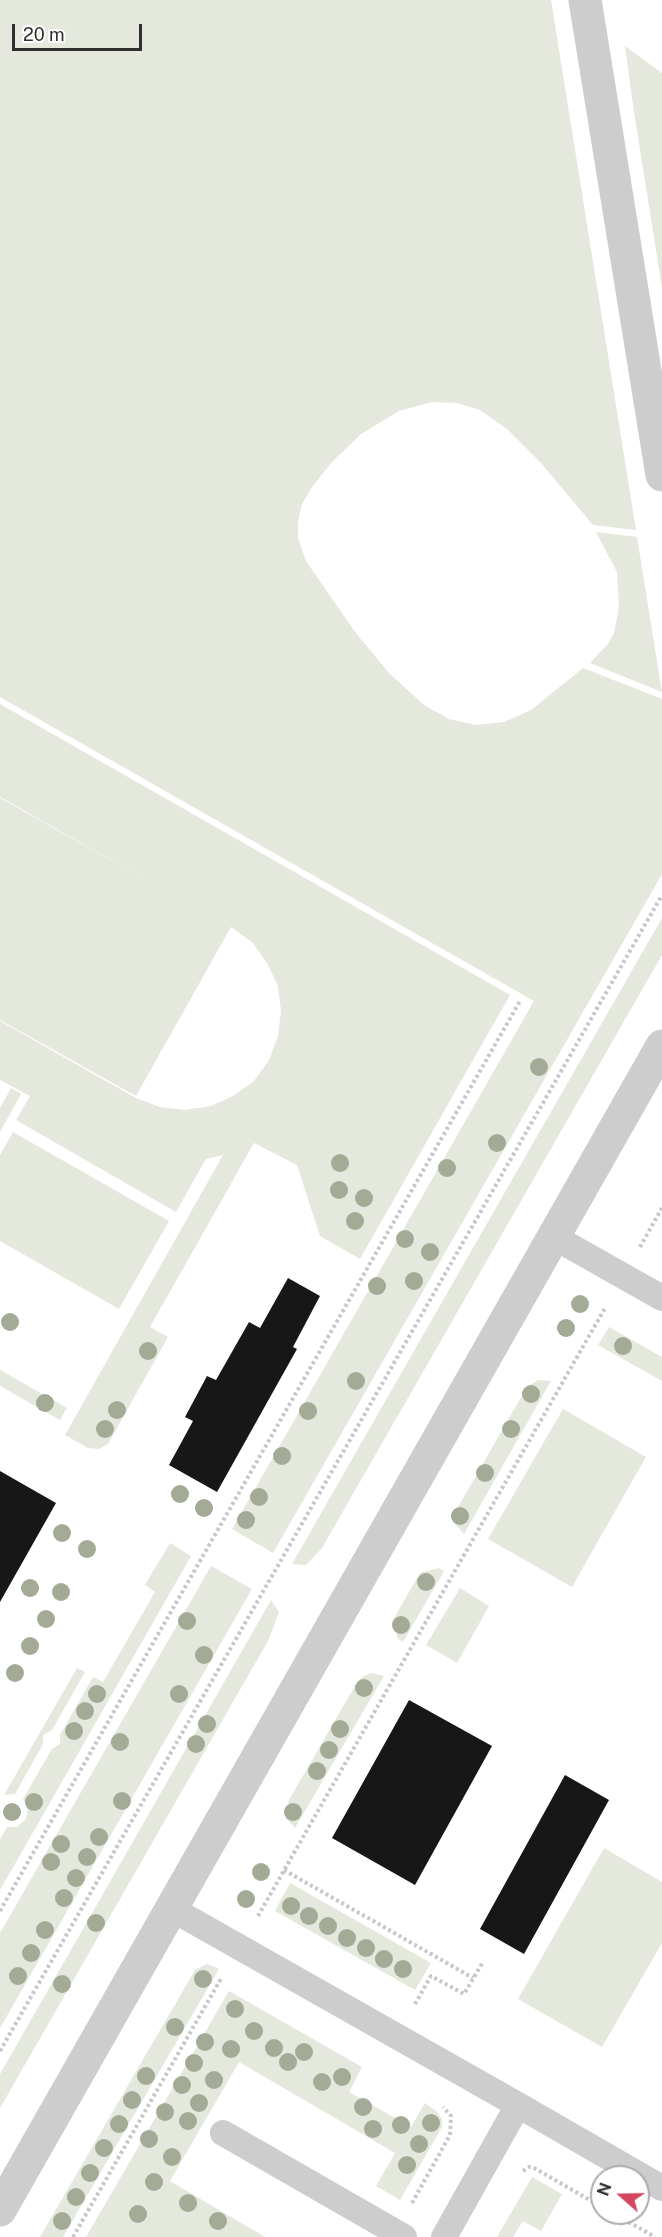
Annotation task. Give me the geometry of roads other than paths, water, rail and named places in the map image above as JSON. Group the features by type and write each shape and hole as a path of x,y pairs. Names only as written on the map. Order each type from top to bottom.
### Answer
{"street":[{"path":"585,0 662,475"},
{"path":"0,2210 662,1046"}],"lane":[{"path":"554,1237 662,1298"},
{"path":"172,1909 662,2188"},
{"path":"444,2237 518,2105"},
{"path":"224,2133 404,2237"}]}
